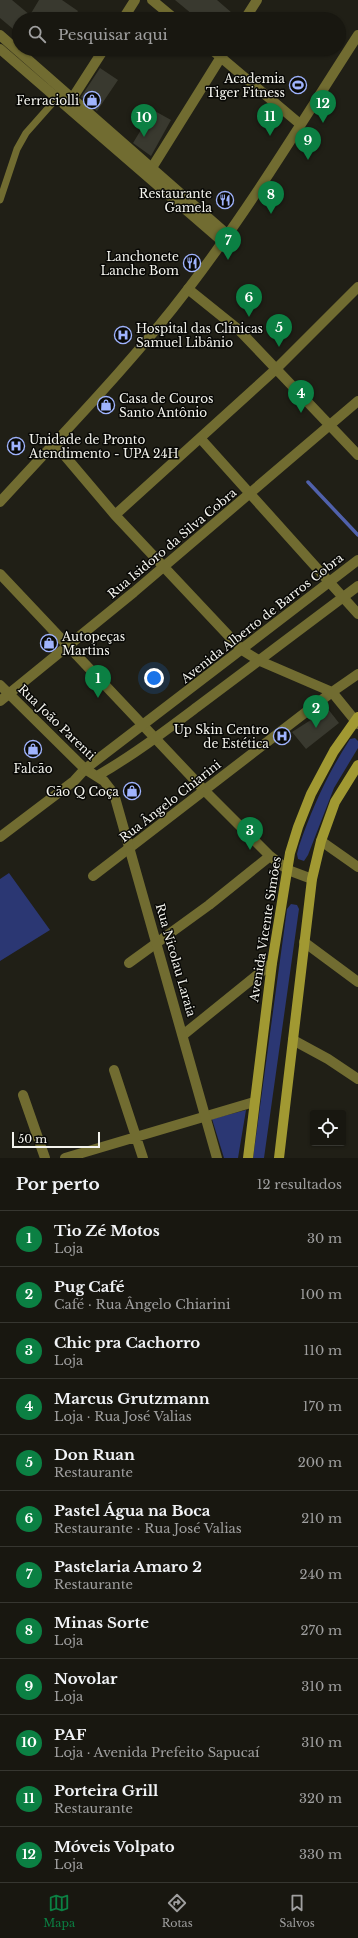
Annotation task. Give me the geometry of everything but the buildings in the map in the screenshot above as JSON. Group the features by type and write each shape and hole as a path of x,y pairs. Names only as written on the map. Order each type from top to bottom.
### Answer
{"main road":[{"name":"Avenida Vicente Simões","path":"248,1158 272,963 290,853 298,826 311,794 334,752 357,720"},
{"path":"279,1158 312,879 321,841 335,802 358,767"}],"street":[{"path":"127,12 135,0"},
{"path":"152,0 167,12"},
{"path":"250,12 258,0"},
{"path":"0,35 12,52"},
{"path":"346,53 358,35"},
{"path":"0,49 12,52"},
{"path":"16,56 57,98 69,102"},
{"path":"17,56 225,238"},
{"path":"69,102 99,56"},
{"path":"149,172 222,56"},
{"path":"227,56 300,124"},
{"path":"0,502 153,334 188,289 225,238 344,56"},
{"path":"115,515 276,369 358,287"},
{"path":"188,289 239,330 358,455"},
{"name":"Rua Isidoro da Silva Cobra","path":"0,701 68,647 164,567 358,401"},
{"path":"200,438 358,614"},
{"path":"54,443 115,515 242,650 260,662 332,692 357,720"},
{"name":"Avenida Alberto de Barros Cobra","path":"74,781 85,769 330,583 358,560"},
{"path":"0,574 155,739 270,856 288,870 312,879"},
{"path":"0,837 74,781 97,776 155,739 260,662 358,586"},
{"name":"Rua Ângelo Chiarini","path":"93,876 332,692 358,674"},
{"name":"Rua João Parenti","path":"0,685 85,769 97,776"},
{"name":"Rua Nicolau Laraia","path":"97,776 109,786 114,794 158,942 218,1158"},
{"path":"321,841 358,867"},
{"path":"130,963 209,906 270,856"},
{"path":"304,942 358,982"},
{"path":"183,1035 272,963"},
{"path":"293,1040 358,1079"},
{"path":"114,1070 143,1158"},
{"path":"23,1095 44,1158"},
{"path":"65,1158 254,1102"}],"lane":[{"path":"0,200 17,149 26,133 57,98"}],"shaded area":[{"path":"355,738 358,741 358,748 334,788 308,855 304,861 298,859 297,854 299,846 321,791 350,739"},
{"path":"9,873 50,930 0,961 0,879"},
{"path":"291,904 297,905 299,909 264,1158 253,1158 287,909"},
{"path":"246,1110 238,1158 224,1158 212,1119"}],"waterway":[{"path":"308,482 358,535"}],"place":[{"name":"Academia Tiger Fitness","path":"298,85"},
{"name":"Ferraciolli","path":"92,100"},
{"name":"Móveis Volpato","path":"323,123"},
{"name":"Porteira Grill","path":"270,136"},
{"name":"PAF","path":"144,137"},
{"name":"Novolar","path":"308,160"},
{"name":"Restaurante Gamela","path":"225,200"},
{"name":"Minas Sorte","path":"271,214"},
{"name":"Pastelaria Amaro 2","path":"228,260"},
{"name":"Lanchonete Lanche Bom","path":"192,263"},
{"name":"Pastel Água na Boca","path":"249,317"},
{"name":"Hospital das Clínicas Samuel Libânio","path":"123,335"},
{"name":"Don Ruan","path":"279,347"},
{"name":"Casa de Couros Santo Antônio","path":"106,405"},
{"name":"Marcus Grutzmann","path":"301,413"},
{"name":"Unidade de Pronto Atendimento - UPA 24H","path":"16,446"},
{"name":"Autopeças Martins","path":"49,643"},
{"name":"Tio Zé Motos","path":"98,698"},
{"name":"Pug Café","path":"316,728"},
{"name":"Up Skin Centro de Estética","path":"282,736"},
{"name":"Falcão","path":"33,749"},
{"name":"Cão Q Coça","path":"132,791"},
{"name":"Chic pra Cachorro","path":"250,850"}]}
